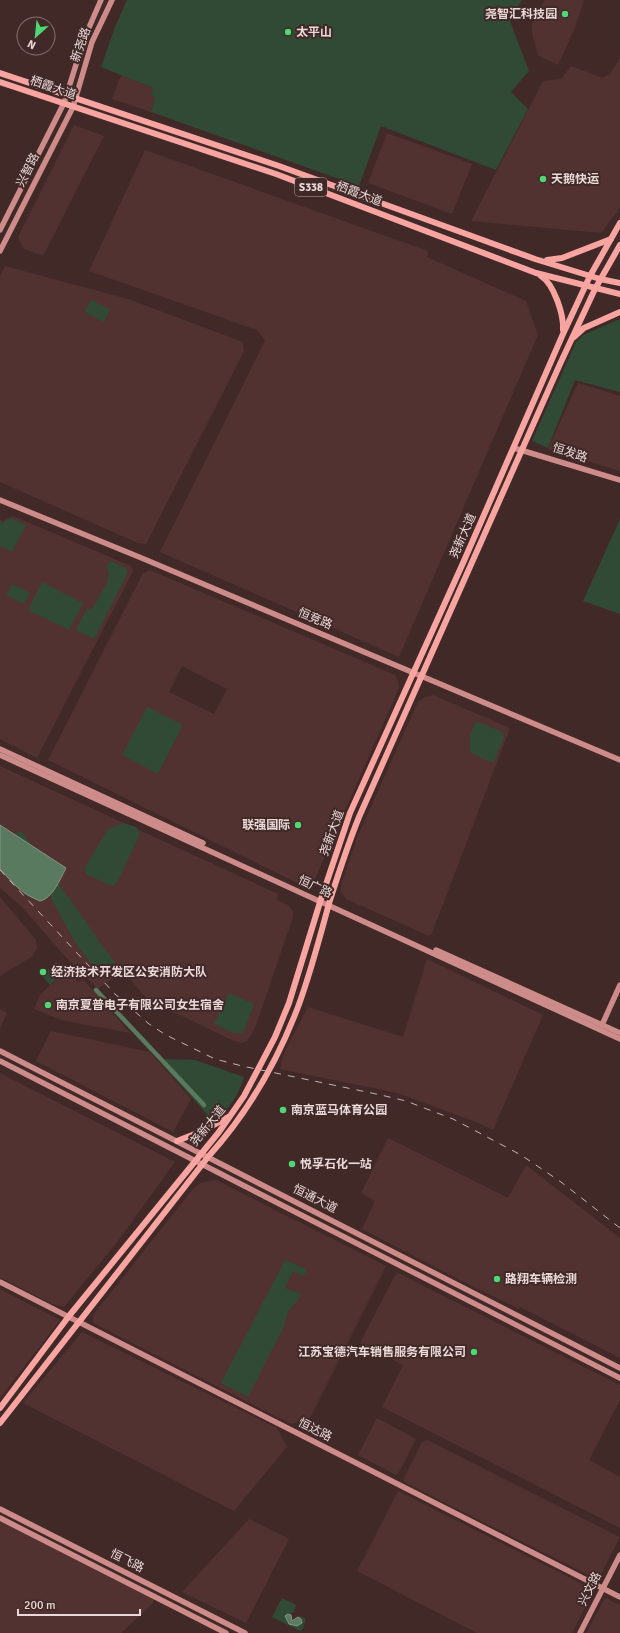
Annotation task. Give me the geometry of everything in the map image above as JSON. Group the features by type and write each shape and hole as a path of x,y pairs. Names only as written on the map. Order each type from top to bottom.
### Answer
{"main road":[{"name":"栖霞大道","path":"0,73 279,166 535,259 600,279 620,283"},
{"name":"栖霞大道","path":"0,82 276,174 536,273 595,289 620,294"},
{"name":"尧新大道","path":"0,1408 69,1316 231,1115 244,1096 283,1019 297,982 321,900 350,813 514,448 563,334 590,276 620,223"},
{"path":"535,259 550,260 562,258 611,239"},
{"name":"尧新大道","path":"0,1423 208,1157 226,1137 252,1101 283,1041 303,992 359,817 595,289 620,245"},
{"path":"536,273 550,285 563,317 563,334"},
{"path":"573,338 584,328 620,312"},
{"path":"177,1141 206,1130 231,1115"}],"street":[{"name":"新尧路","path":"66,95 84,39 101,0"},
{"name":"新尧路","path":"75,98 92,42 112,0"},
{"name":"兴智路","path":"0,230 64,103 66,95"},
{"name":"兴智路","path":"0,251 73,107 75,98"},
{"name":"恒发路","path":"514,448 523,449 620,480"},
{"name":"恒竞路","path":"0,500 151,562 413,674 620,760"},
{"name":"恒广路","path":"0,749 321,900"},
{"name":"恒广路","path":"0,755 620,1033"},
{"name":"恒广路","path":"330,904 620,1039"},
{"path":"602,1025 620,985"},
{"name":"恒通大道","path":"0,1051 620,1368"},
{"name":"恒通大道","path":"0,1061 202,1166 393,1261 620,1378"},
{"name":"恒达路","path":"0,1282 620,1597"},
{"name":"恒飞路","path":"0,1509 245,1633"},
{"name":"恒飞路","path":"0,1518 226,1633"},
{"name":"兴文路","path":"580,1633 620,1555"}],"shaded area":[{"path":"127,0 522,0 510,21 529,71 511,92 528,109 496,170 381,126 359,186 151,112 155,97 151,95 153,88 101,67 115,27"},
{"name":"尧智汇科技园","path":"545,0 584,0 574,30 558,65 538,55 532,33 532,24"},
{"path":"620,58 620,208 601,233 471,221 543,81 561,79 571,66 603,78 610,74"},
{"path":"121,75 153,88 155,97 151,112 112,99"},
{"path":"74,125 104,136 43,256 24,249 18,237"},
{"path":"387,133 472,164 452,214 368,183"},
{"path":"145,150 428,251 427,257 526,301 538,335 399,657 160,552 265,341 257,330 89,271"},
{"path":"5,266 128,299 243,342 244,351 146,544 138,543 0,482 0,276"},
{"path":"91,300 110,309 104,322 85,312"},
{"path":"620,319 620,392 575,380 548,448 532,441 576,342 583,335"},
{"path":"578,383 620,396 620,471 548,449"},
{"path":"13,516 131,566 133,571 37,758 0,739 0,520 3,521"},
{"path":"11,518 26,525 12,552 0,546 0,521 2,523"},
{"path":"620,519 620,614 583,601"},
{"path":"110,561 126,568 128,572 94,639 76,630 87,608 91,611 107,583 109,572 106,567"},
{"path":"150,570 395,675 398,680 399,688 314,881 310,884 301,885 48,760 143,573","holes":["182,666 227,689 214,714 169,692"]},
{"path":"42,582 83,603 69,630 28,610"},
{"path":"12,584 30,593 24,604 6,595"},
{"path":"433,695 510,728 432,933 429,936 346,899 341,891 341,885 357,838 418,702 425,697"},
{"path":"147,707 183,725 158,774 122,755"},
{"path":"479,722 503,732 504,737 494,762 488,761 470,752 470,735 475,723"},
{"path":"0,766 278,894 277,900 288,905 293,911 293,917 255,1028 247,1041 241,1043 232,1040 148,1000 123,971 98,989 70,962 21,906 0,888"},
{"path":"124,823 136,827 140,834 118,881 113,887 86,874 85,867 108,829"},
{"path":"0,825 66,868 56,888 45,899 40,901 27,895 18,888 0,869"},
{"path":"18,832 22,832 117,966 103,976 91,964 72,937 32,864 9,839"},
{"path":"0,897 36,940 37,947 33,956 0,976"},
{"path":"427,959 543,1015 493,1130 476,1122 397,1093 280,1069 284,1053 308,1007 403,1037"},
{"path":"56,962 64,971 50,985 42,976"},
{"path":"66,970 78,982 83,979 130,1033 61,1020 34,1009 40,995"},
{"path":"229,993 254,1004 243,1033 234,1033 214,1024"},
{"path":"0,1009 7,1013 0,1028"},
{"path":"51,1031 150,1052 191,1099 173,1132 36,1061"},
{"path":"166,1059 195,1060 244,1077 233,1102 213,1121 161,1063"},
{"path":"0,1073 175,1162 118,1241 64,1307 52,1304 0,1277"},
{"path":"388,1138 508,1198 526,1165 620,1238 620,1358 520,1307 519,1309 466,1283 362,1229 375,1201 361,1193"},
{"path":"216,1180 386,1266 309,1420 291,1424 93,1323 93,1315 193,1189 200,1183"},
{"path":"285,1260 306,1269 307,1271 303,1276 293,1271 285,1288 301,1294 299,1299 289,1310 285,1324 248,1397 221,1383"},
{"path":"398,1273 620,1385 620,1400 589,1460 620,1477 620,1528 382,1407 403,1365 360,1343 394,1277"},
{"path":"0,1289 60,1320 0,1398"},
{"path":"82,1332 277,1428 287,1447 234,1511 23,1403"},
{"path":"377,1418 416,1439 396,1475 358,1455"},
{"path":"427,1440 620,1537 598,1580 404,1482 404,1478 422,1442"},
{"path":"398,1491 594,1590 572,1633 477,1633 357,1571"},
{"path":"249,1519 289,1539 246,1623 182,1592"},
{"path":"0,1520 151,1597 154,1600 152,1604 121,1633 0,1633"},
{"path":"282,1598 296,1605 294,1612 285,1616 288,1623 295,1626 301,1625 299,1616 306,1619 302,1630 300,1631 272,1617"},
{"path":"605,1598 620,1605 620,1633 586,1633"},
{"path":"288,1614 291,1615 292,1621 298,1617 301,1619 302,1623 297,1626 289,1624 285,1616"}],"waterway":[{"path":"96,990 204,1105"}],"railway":[{"path":"0,870 115,994 149,1024 166,1035 215,1059 406,1101 453,1119 521,1155 561,1182 620,1228"}],"place":[{"name":"尧智汇科技园","path":"565,14"},
{"name":"太平山","path":"288,32"},
{"name":"天鹅快运","path":"543,179"},
{"name":"联强国际","path":"298,825"},
{"name":"经济技术开发区公安消防大队","path":"43,972"},
{"name":"南京夏普电子有限公司女生宿舍","path":"48,1005"},
{"name":"南京蓝马体育公园","path":"283,1110"},
{"name":"悦孚石化一站","path":"292,1164"},
{"name":"路翔车辆检测","path":"497,1279"},
{"name":"江苏宝德汽车销售服务有限公司","path":"474,1352"}]}
